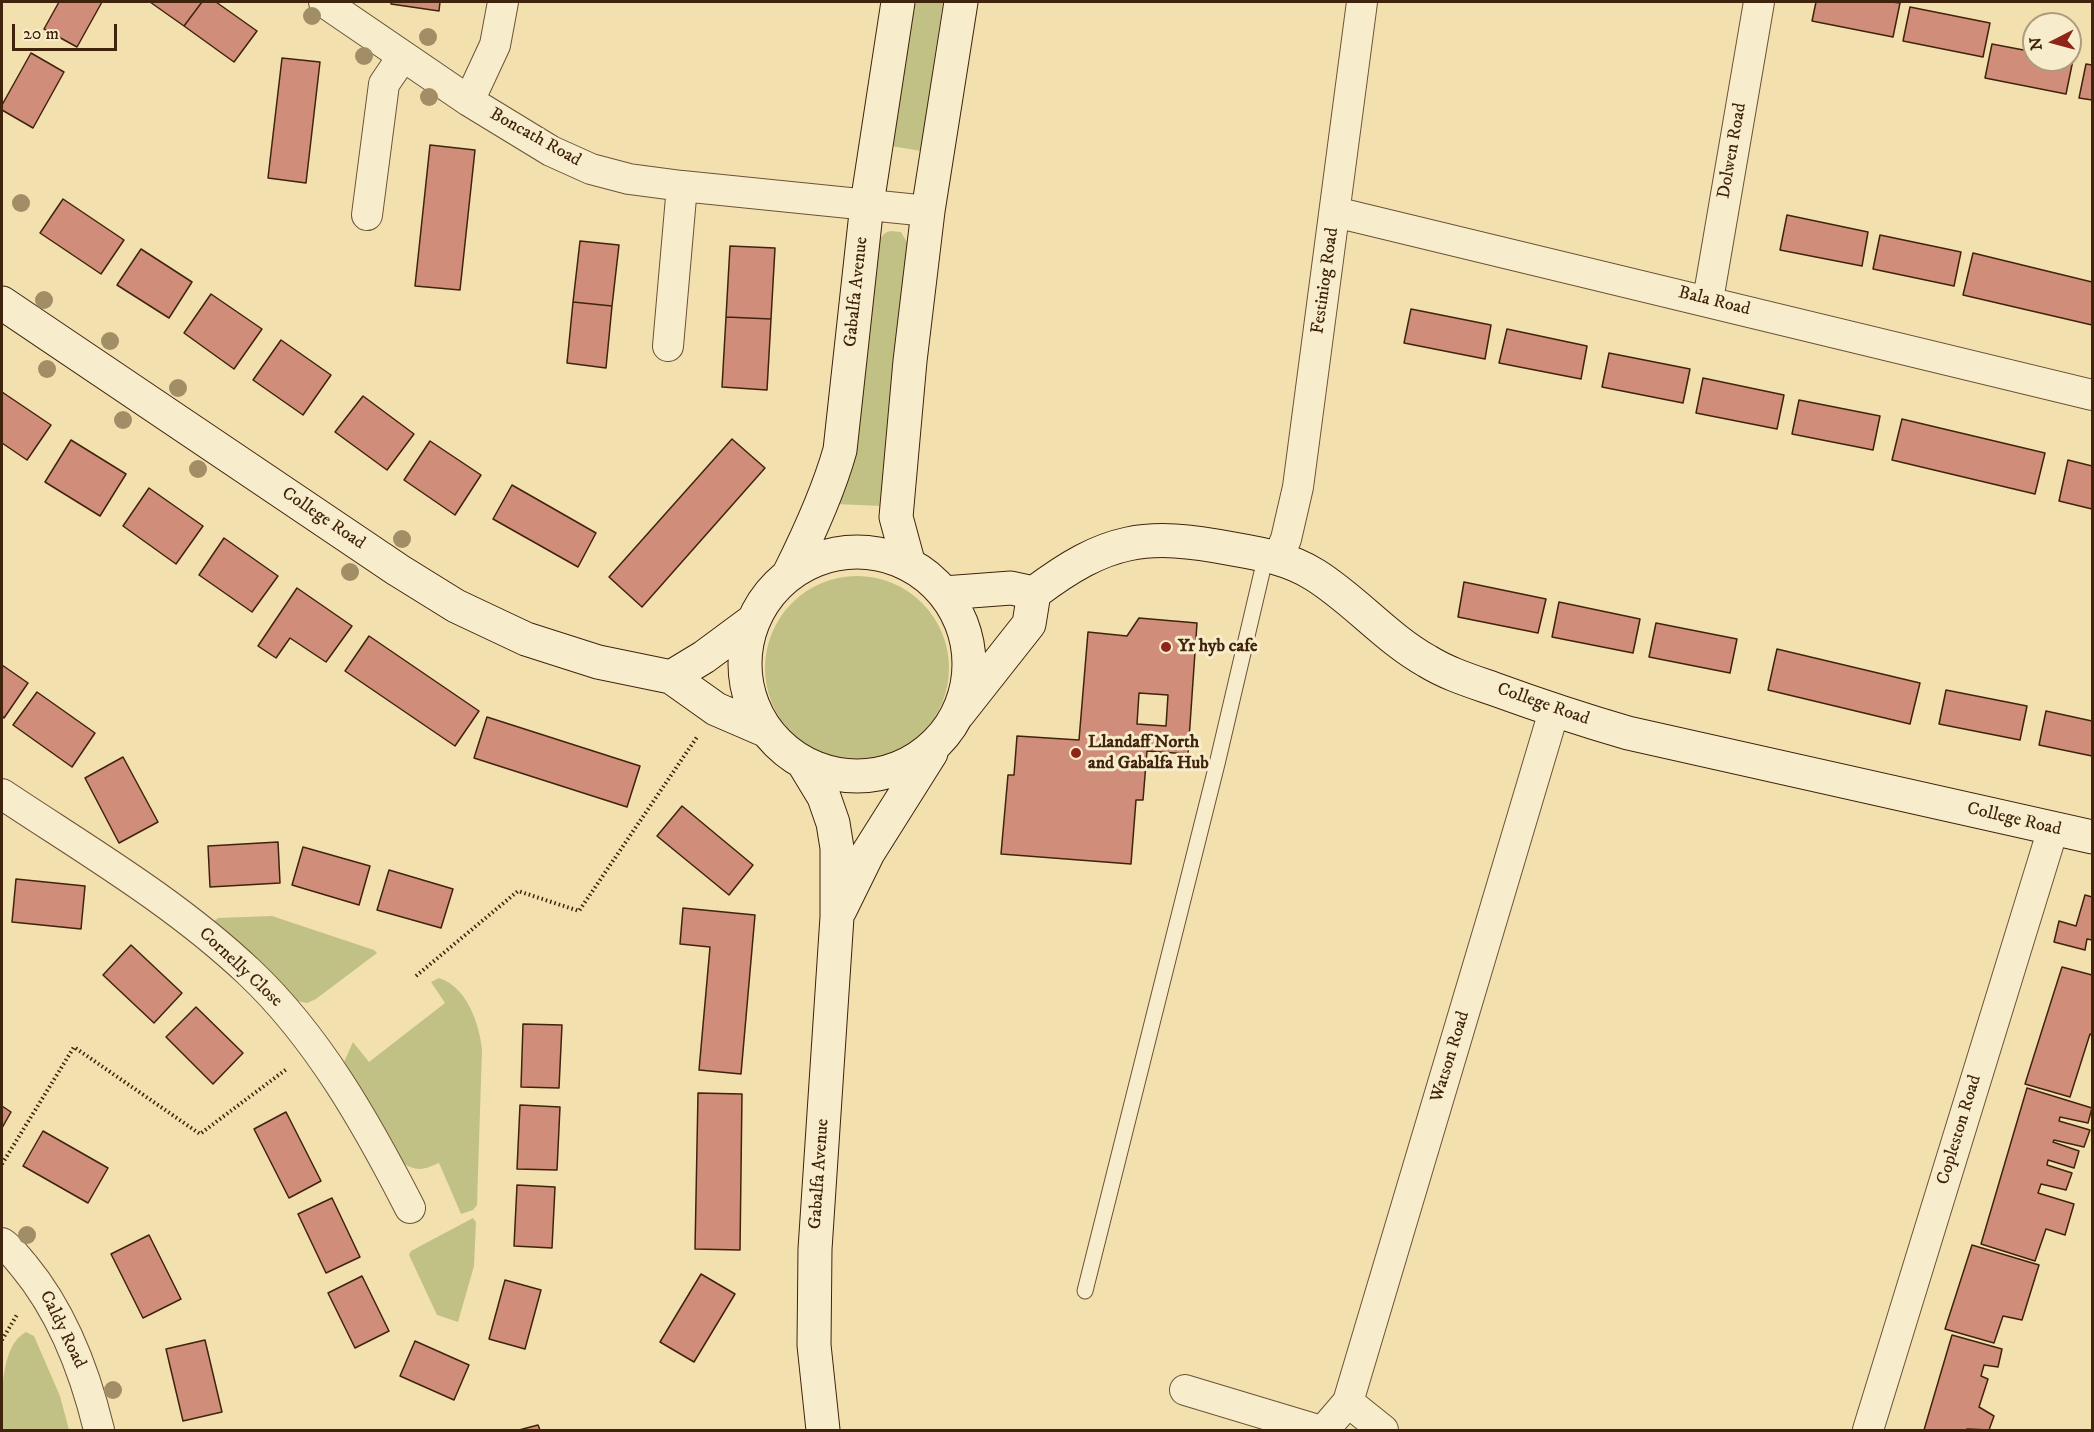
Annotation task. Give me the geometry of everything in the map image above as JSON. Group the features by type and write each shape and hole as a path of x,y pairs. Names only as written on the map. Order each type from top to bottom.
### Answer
{"street":[{"name":"Boncath Road","path":"324,2 470,101 551,151 591,169 629,179 682,186 928,211"},
{"path":"470,101 495,45 503,2"},
{"name":"Gabalfa Avenue","path":"789,574 813,526 835,470 840,450 867,204 898,2"},
{"path":"909,565 896,517 910,361 928,211 961,2"},
{"name":"Festiniog Road","path":"1272,556 1291,522 1298,487 1362,2"},
{"name":"Dolwen Road","path":"1708,300 1759,2"},
{"path":"368,215 384,84 403,56"},
{"path":"668,346 682,186"},
{"name":"Bala Road","path":"1335,212 1708,300 2092,395"},
{"name":"College Road","path":"2,303 398,570 456,606 526,639 565,653 671,676 716,709 766,731"},
{"name":"College Road","path":"1034,593 1059,573 1083,560 1104,550 1132,542 1185,541 1272,556 1293,562 1335,588 1424,660 1444,671 1554,711 1628,732 2092,837"},
{"path":"936,745 905,766 869,777 831,775 804,764 779,747 766,731 750,700 744,657 754,620 768,594 789,574 817,559 848,552 880,554 909,565 928,577 944,592 960,620 969,651 968,683 958,714"},
{"path":"944,592 1011,588 1034,593 1029,624 958,714"},
{"path":"671,676 704,657 754,620"},
{"name":"Watson Road","path":"1348,1402 1554,711"},
{"name":"Gabalfa Avenue","path":"837,917 868,853 958,714"},
{"name":"Gabalfa Avenue","path":"804,764 824,797 833,824 837,848 837,917 814,1250 814,1345 824,1431"},
{"name":"Cornelly Close","path":"2,794 123,875 213,940 251,974 315,1048 386,1162 410,1208"},
{"name":"Copleston Road","path":"1868,1431 2053,829"},
{"name":"Caldy Road","path":"2,1243 38,1282 66,1333 83,1372 99,1431"},
{"path":"1185,1390 1318,1431"},
{"path":"1324,1431 1348,1402 1383,1431"}],"lane":[{"path":"1085,1291 1272,556"}],"path":[{"path":"416,976 518,891 579,911 716,709"},
{"path":"2,1164 74,1047 200,1134 315,1048"}],"shaded area":[{"path":"914,2 943,2 921,151 891,146"},
{"path":"890,231 901,232 908,244 882,506 835,504 877,242"},
{"path":"857,576 892,583 922,603 942,633 949,668 942,703 922,733 892,753 857,760 822,753 792,733 772,703 765,668 772,633 792,603 822,583"},
{"path":"272,916 374,950 377,953 316,999 307,1003 297,1001 211,924 218,918"},
{"path":"439,978 457,989 470,1007 478,1028 482,1049 477,1205 473,1210 461,1214 439,1163 419,1169 400,1162 346,1074 344,1062 353,1042 369,1062 445,1003 431,982"},
{"path":"473,1218 476,1222 474,1266 458,1322 437,1315 409,1255 411,1251"},
{"path":"26,1332 34,1336 60,1396 69,1430 2,1430 2,1389 7,1361 17,1339"}],"building":[{"path":"59,2 102,2 77,47 44,29"},
{"path":"150,2 202,2 184,26"},
{"path":"202,2 216,2 257,31 234,62 184,26"},
{"path":"391,2 440,2 439,11 391,4"},
{"path":"1816,2 1900,3 1893,37 1812,21"},
{"path":"1910,7 1990,23 1983,57 1903,41"},
{"path":"1992,44 2022,50 2022,72 2071,72 2066,94 1985,78"},
{"path":"31,53 64,72 33,128 2,110 2,105"},
{"path":"282,58 320,62 306,183 268,178"},
{"path":"2086,64 2092,65 2092,100 2079,98"},
{"path":"430,145 475,150 460,290 415,286"},
{"path":"63,199 124,240 101,274 40,233"},
{"path":"1787,215 1868,232 1862,266 1780,250"},
{"path":"1880,235 1961,252 1954,286 1873,269"},
{"path":"580,241 619,245 612,306 573,302"},
{"path":"730,246 775,248 771,319 726,317"},
{"path":"141,249 192,282 169,318 117,285"},
{"path":"1973,253 2092,282 2092,325 1963,295"},
{"path":"211,294 262,329 234,369 184,333"},
{"path":"573,302 612,306 606,368 567,363"},
{"path":"1411,309 1491,325 1485,359 1404,343"},
{"path":"726,317 771,319 767,390 722,387"},
{"path":"1507,329 1587,346 1581,379 1499,363"},
{"path":"281,340 331,375 303,415 253,380"},
{"path":"1609,353 1690,369 1683,403 1602,387"},
{"path":"1703,378 1784,395 1777,429 1696,413"},
{"path":"2,392 51,425 27,460 2,443"},
{"path":"363,396 414,434 387,470 335,432"},
{"path":"1799,400 1880,416 1873,450 1792,434"},
{"path":"1902,419 2045,453 2035,494 1892,460"},
{"path":"732,439 765,468 642,607 609,577"},
{"path":"71,440 126,474 100,516 45,482"},
{"path":"430,441 481,475 455,515 404,480"},
{"path":"2068,460 2092,466 2092,509 2059,501"},
{"path":"512,485 596,533 578,567 493,519"},
{"path":"149,488 203,526 176,564 123,526"},
{"path":"224,538 278,576 252,612 199,575"},
{"path":"1464,582 1546,599 1538,633 1458,617"},
{"path":"297,588 352,626 326,662 290,638 276,658 258,646"},
{"path":"1559,602 1640,619 1633,653 1552,637"},
{"path":"1139,618 1197,623 1188,754 1147,751 1143,800 1136,800 1131,864 1001,854 1008,775 1014,775 1017,736 1079,740 1088,632 1127,636","holes":["1139,693 1168,695 1166,726 1137,724"]},
{"path":"1656,623 1737,639 1730,673 1649,657"},
{"path":"369,636 479,711 455,746 345,671"},
{"path":"1777,649 1920,683 1910,724 1768,690"},
{"path":"2,665 28,683 4,718 2,716"},
{"path":"1946,690 2027,706 2020,740 1939,724"},
{"path":"37,692 95,733 72,767 13,725"},
{"path":"2046,711 2092,721 2092,756 2039,745"},
{"path":"487,717 640,766 627,807 474,758"},
{"path":"123,757 158,822 119,843 85,778"},
{"path":"682,806 753,865 729,895 657,836"},
{"path":"278,842 280,883 210,887 208,846"},
{"path":"303,847 370,866 359,905 292,885"},
{"path":"389,870 453,889 441,928 377,910"},
{"path":"16,879 85,886 81,929 12,922"},
{"path":"2085,895 2092,897 2092,940 2087,939 2085,950 2054,942 2059,921 2076,926"},
{"path":"683,908 755,915 741,1074 699,1070 710,947 680,944"},
{"path":"131,945 182,993 154,1023 103,975"},
{"path":"2062,967 2092,975 2092,1035 2090,1034 2070,1097 2025,1084"},
{"path":"196,1007 243,1053 213,1084 166,1037"},
{"path":"523,1024 562,1025 559,1088 521,1087"},
{"path":"2027,1088 2092,1108 2088,1123 2060,1117 2059,1121 2090,1130 2084,1147 2054,1140 2053,1142 2079,1151 2074,1168 2048,1160 2047,1165 2072,1173 2066,1190 2041,1184 2038,1193 2074,1204 2065,1235 2046,1229 2035,1261 1981,1244"},
{"path":"698,1093 742,1094 740,1250 695,1249"},
{"path":"520,1105 560,1107 557,1170 517,1169"},
{"path":"2,1106 11,1112 2,1128"},
{"path":"286,1112 321,1181 289,1198 254,1129"},
{"path":"43,1131 108,1168 88,1203 23,1166"},
{"path":"517,1185 555,1187 552,1248 514,1246"},
{"path":"332,1198 360,1257 326,1273 298,1214"},
{"path":"149,1235 181,1299 143,1318 111,1254"},
{"path":"1972,1245 2039,1265 2022,1320 2003,1316 1994,1343 1945,1329"},
{"path":"701,1274 735,1294 694,1362 660,1342"},
{"path":"362,1276 389,1331 355,1348 328,1293"},
{"path":"505,1280 541,1290 525,1349 489,1339"},
{"path":"1952,1335 2002,1349 1998,1367 1984,1365 1981,1376 1988,1379 1979,1407 1994,1416 1989,1430 1924,1430"},
{"path":"205,1340 222,1412 183,1421 166,1349"},
{"path":"415,1341 469,1365 454,1400 400,1376"},
{"path":"538,1425 540,1430 519,1430"}],"place":[{"name":"Yr hyb cafe","path":"1166,647"},
{"name":"Llandaff North and Gabalfa Hub","path":"1076,753"}]}
